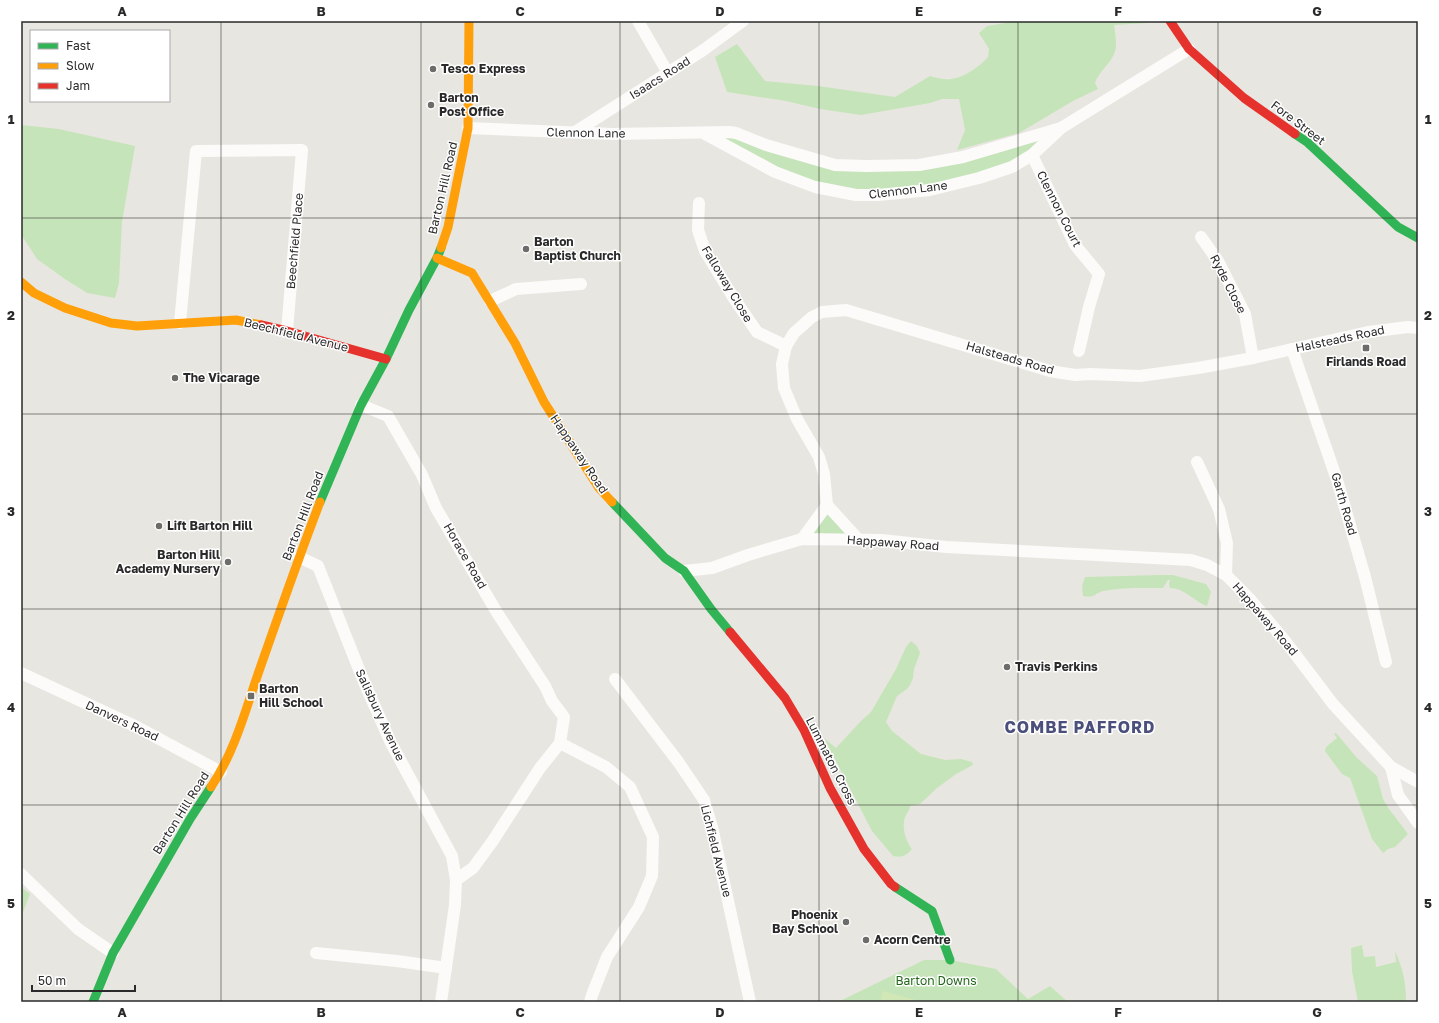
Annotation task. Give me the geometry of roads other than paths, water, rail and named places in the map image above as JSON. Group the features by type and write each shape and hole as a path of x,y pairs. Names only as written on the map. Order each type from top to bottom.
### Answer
{"street":[{"name":"Barton Hill Road","path":"93,1002 114,953 190,819 221,772 237,734 299,557 329,480 361,405 437,258 448,228 468,128 469,21"},
{"path":"638,21 668,73"},
{"name":"Isaacs Road","path":"575,132 702,51 743,21"},
{"name":"Fore Street","path":"1170,21 1189,49 1244,98 1307,142 1398,227 1418,238"},
{"name":"Clennon Lane","path":"704,133 775,172 815,187 856,195 878,195 930,190 979,178 1012,167 1032,155 1061,128 1189,49"},
{"name":"Clennon Lane","path":"468,128 613,134 736,133 766,145 835,165 874,166 919,165 964,157 1061,128"},
{"name":"Beechfield Place","path":"180,323 196,151 302,150 287,331"},
{"name":"Clennon Court","path":"1032,155 1076,245 1099,274 1089,307 1079,351"},
{"name":"Falloway Close","path":"699,203 698,230 705,251 733,298 757,332 786,346"},
{"name":"Ryde Close","path":"1201,237 1218,261 1234,289 1245,314 1253,358"},
{"name":"Happaway Road","path":"437,258 472,274 515,343 544,402 599,488 665,558 684,571 712,568 748,555 802,539 882,540 946,547 1191,560 1226,575 1250,599 1286,642 1333,704 1391,766 1418,782"},
{"name":"Beechfield Avenue","path":"21,282 34,293 75,313 111,323 137,326 236,320 287,331 386,359"},
{"path":"490,301 516,289 581,284"},
{"name":"Halsteads Road","path":"827,505 824,474 819,457 797,419 784,388 782,364 786,346 794,333 812,317 822,312 846,310 1050,371 1075,375 1090,374 1140,376 1198,368 1253,358 1391,328 1418,328"},
{"name":"Garth Road","path":"1292,349 1337,480 1365,577 1386,662"},
{"name":"Horace Road","path":"361,405 388,416 422,476 436,508 496,611 545,686 552,701 564,717 560,742"},
{"path":"1197,462 1219,509 1227,543 1226,575"},
{"path":"802,539 827,505 859,540"},
{"name":"Salisbury Avenue","path":"299,557 318,566 364,682 388,736 452,856 456,880 455,905 441,1002"},
{"name":"Lummaton Cross","path":"684,571 711,609 785,698 804,730 830,788 864,848 891,884 932,911 950,960"},
{"name":"Danvers Road","path":"21,673 137,727 221,772"},
{"name":"Lichfield Avenue","path":"615,679 679,763 704,800 712,827 750,1002"},
{"path":"456,880 473,868 540,768 560,742 606,767 630,787 653,837 652,876 639,907 607,957 590,1002"},
{"path":"1391,766 1398,795 1418,823"},
{"path":"21,874 78,929 114,953"},
{"path":"316,953 389,960 446,968"}],"place":[{"name":"Tesco Express","path":"433,69"},
{"name":"Barton Post Office","path":"431,105"},
{"name":"Barton Baptist Church","path":"526,249"},
{"name":"Firlands Road","path":"1366,348"},
{"name":"The Vicarage","path":"175,378"},
{"name":"Lift Barton Hill","path":"159,526"},
{"name":"Barton Hill Academy Nursery","path":"228,562"},
{"name":"Travis Perkins","path":"1007,667"},
{"name":"Barton Hill School","path":"251,696"},
{"name":"Phoenix Bay School","path":"846,922"},
{"name":"Acorn Centre","path":"866,940"}],"district":[{"name":"COMBE PAFFORD","path":"1080,727"}],"park label":[{"name":"Barton Downs","path":"936,981"}]}
